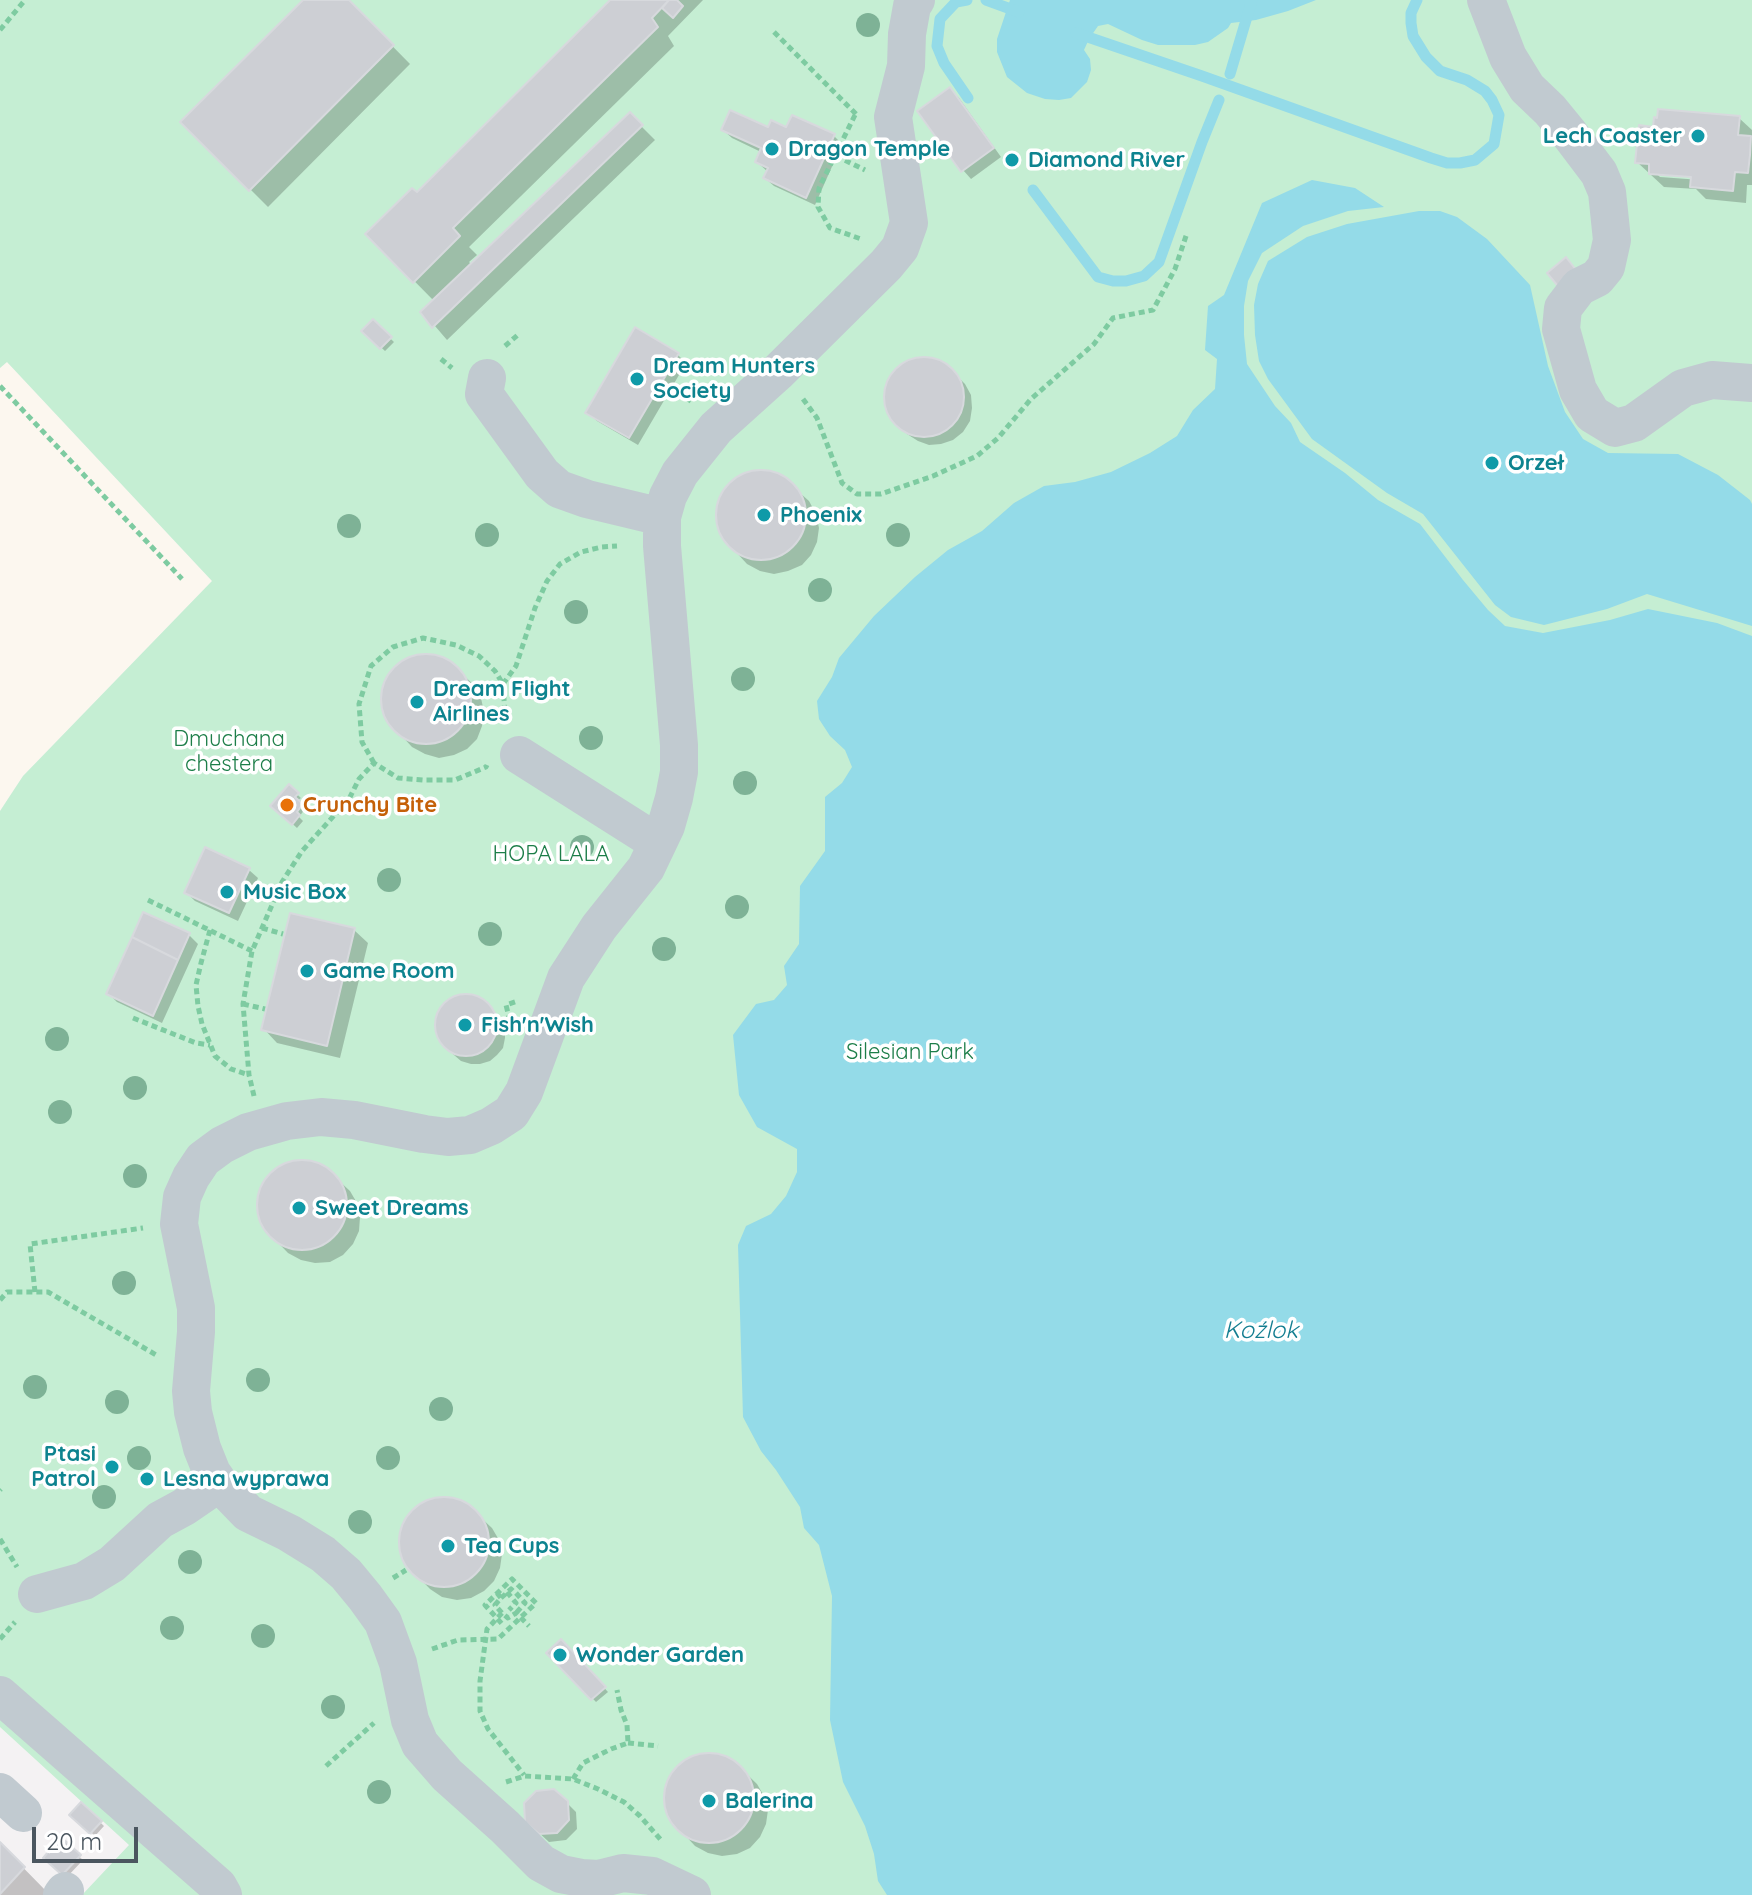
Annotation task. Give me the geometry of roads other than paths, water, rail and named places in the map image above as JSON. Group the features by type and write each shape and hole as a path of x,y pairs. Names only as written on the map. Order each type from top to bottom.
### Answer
{"street":[{"path":"687,1892 652,1876 623,1873 599,1879 561,1874 541,1863 447,1775 420,1744 410,1720 383,1622 346,1574 323,1554 248,1513 219,1483 202,1448 193,1412 191,1391 196,1308 179,1224 182,1197 203,1159 248,1132 287,1121 321,1117 448,1137 470,1135 511,1113 524,1092 566,978 599,927 646,868 666,826 679,772 662,531 668,496 680,473 716,428 777,373 886,265 900,248 909,223 893,117 906,66 907,34 916,0"},
{"path":"1486,0 1508,57 1527,88 1568,132 1599,173 1607,192 1612,240 1606,267 1597,278 1579,287 1563,308 1561,329 1578,390 1592,414 1615,428 1634,423 1683,388 1712,380 1752,383"},
{"path":"487,378 484,394 542,474 559,489 662,531"},
{"path":"509,750 658,843"},
{"path":"37,1594 84,1581 112,1564 160,1520 219,1483"},
{"path":"0,1695 218,1886 223,1895"}],"water":[{"path":"1010,0 1316,0 1256,20 1231,23 1208,42 1195,45 1158,45 1108,24 1098,26 1084,50 1090,59 1091,70 1087,82 1071,98 1059,100 1027,93 1007,77 997,52 997,39"},
{"name":"Koźlok","path":"1312,180 1355,188 1384,207 1348,211 1303,226 1262,253 1248,281 1244,306 1247,364 1275,406 1291,423 1300,442 1378,500 1420,524 1488,610 1505,626 1543,633 1648,609 1717,623 1752,636 1752,1895 887,1895 878,1881 865,1826 843,1782 830,1720 832,1596 819,1545 804,1528 800,1507 761,1451 743,1417 738,1245 746,1226 771,1214 786,1196 797,1172 797,1149 757,1127 739,1095 733,1035 756,1004 774,1000 787,985 784,966 799,944 800,886 825,851 825,797 842,783 852,767 845,750 830,736 819,719 817,701 832,677 839,658 874,616 948,550 982,531 1014,503 1044,486 1075,482 1111,472 1177,436 1193,410 1215,389 1217,359 1205,350 1208,306 1224,295 1262,203"},
{"path":"1419,211 1440,211 1457,217 1487,239 1530,285 1548,366 1565,412 1583,439 1608,453 1678,454 1718,475 1750,500 1752,626 1647,594 1607,609 1544,625 1511,617 1495,605 1423,514 1387,493 1312,439 1268,379 1259,361 1254,305 1258,284 1268,261 1307,237 1347,224"}],"waterway":[{"name":"Diamond River","path":"967,0 956,2 940,19 937,46 944,63 968,98"},
{"name":"Diamond River","path":"986,0 1019,12"},
{"name":"Diamond River","path":"1230,74 1252,0"},
{"name":"Diamond River","path":"1076,33 1431,158 1447,163 1475,160 1494,144 1499,115 1485,91 1467,80 1440,71 1426,57 1413,36 1411,13 1417,0"},
{"name":"Diamond River","path":"1033,190 1098,277 1126,281 1144,276 1159,262 1219,100"}],"place":[{"name":"Lech Coaster","path":"1698,136"},
{"name":"Dragon Temple","path":"772,149"},
{"name":"Diamond River","path":"1012,160"},
{"name":"Dream Hunters Society","path":"637,379"},
{"name":"Orzeł","path":"1492,463"},
{"name":"Phoenix","path":"764,515"},
{"name":"Dream Flight Airlines","path":"417,702"},
{"name":"Crunchy Bite","path":"287,805"},
{"name":"Music Box","path":"227,892"},
{"name":"Game Room","path":"307,971"},
{"name":"Fish'n'Wish","path":"465,1025"},
{"name":"Sweet Dreams","path":"299,1208"},
{"name":"Ptasi Patrol","path":"112,1467"},
{"name":"Lesna wyprawa","path":"147,1479"},
{"name":"Tea Cups","path":"448,1546"},
{"name":"Wonder Garden","path":"560,1655"},
{"name":"Balerina","path":"709,1801"}],"park label":[{"name":"Dmuchana chestera","path":"229,752"},
{"name":"HOPA LALA","path":"551,854"},
{"name":"Silesian Park","path":"910,1052"}]}
